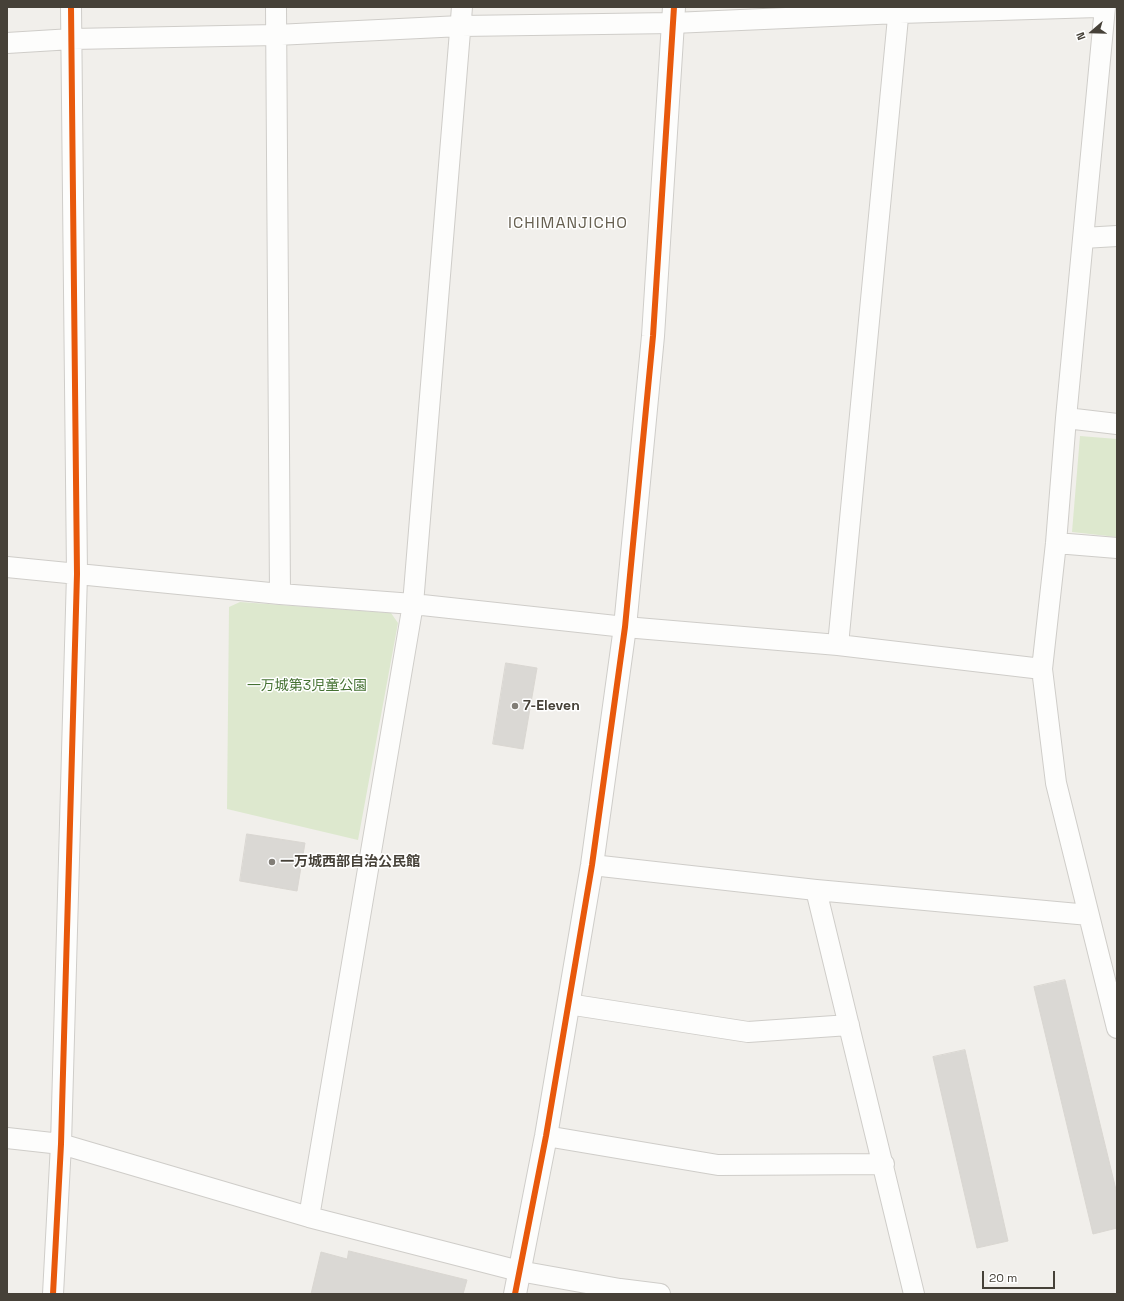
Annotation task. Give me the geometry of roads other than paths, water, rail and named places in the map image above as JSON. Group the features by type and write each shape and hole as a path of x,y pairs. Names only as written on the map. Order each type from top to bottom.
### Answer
{"street":[{"path":"53,1294 61,1144 76,574 71,7"},
{"path":"276,7 280,594"},
{"path":"7,43 72,39 276,35 461,17 673,15 1098,7"},
{"path":"1105,7 1066,418 1056,543 1042,669 1056,783 1117,1028"},
{"path":"838,645 899,10"},
{"path":"515,1294 546,1136 592,866 625,627 653,336 673,15"},
{"path":"310,1218 413,604 461,17"},
{"path":"1084,238 1117,236"},
{"path":"1066,418 1117,424"},
{"path":"1056,543 1117,548"},
{"path":"7,567 280,594 413,604 625,627 838,645 1042,669"},
{"path":"592,866 816,890 1089,916"},
{"path":"816,890 884,1164 914,1294"},
{"path":"568,1004 748,1032 849,1025"},
{"path":"546,1136 718,1165 884,1164"},
{"path":"7,1138 61,1144 310,1218 519,1270 620,1289 660,1294"}],"place":[{"name":"7-Eleven","path":"515,706"},
{"name":"一万城西部自治公民館","path":"272,862"}],"district":[{"name":"ICHIMANJICHO","path":"568,224"}],"park label":[{"name":"一万城第3児童公園","path":"307,686"}]}
